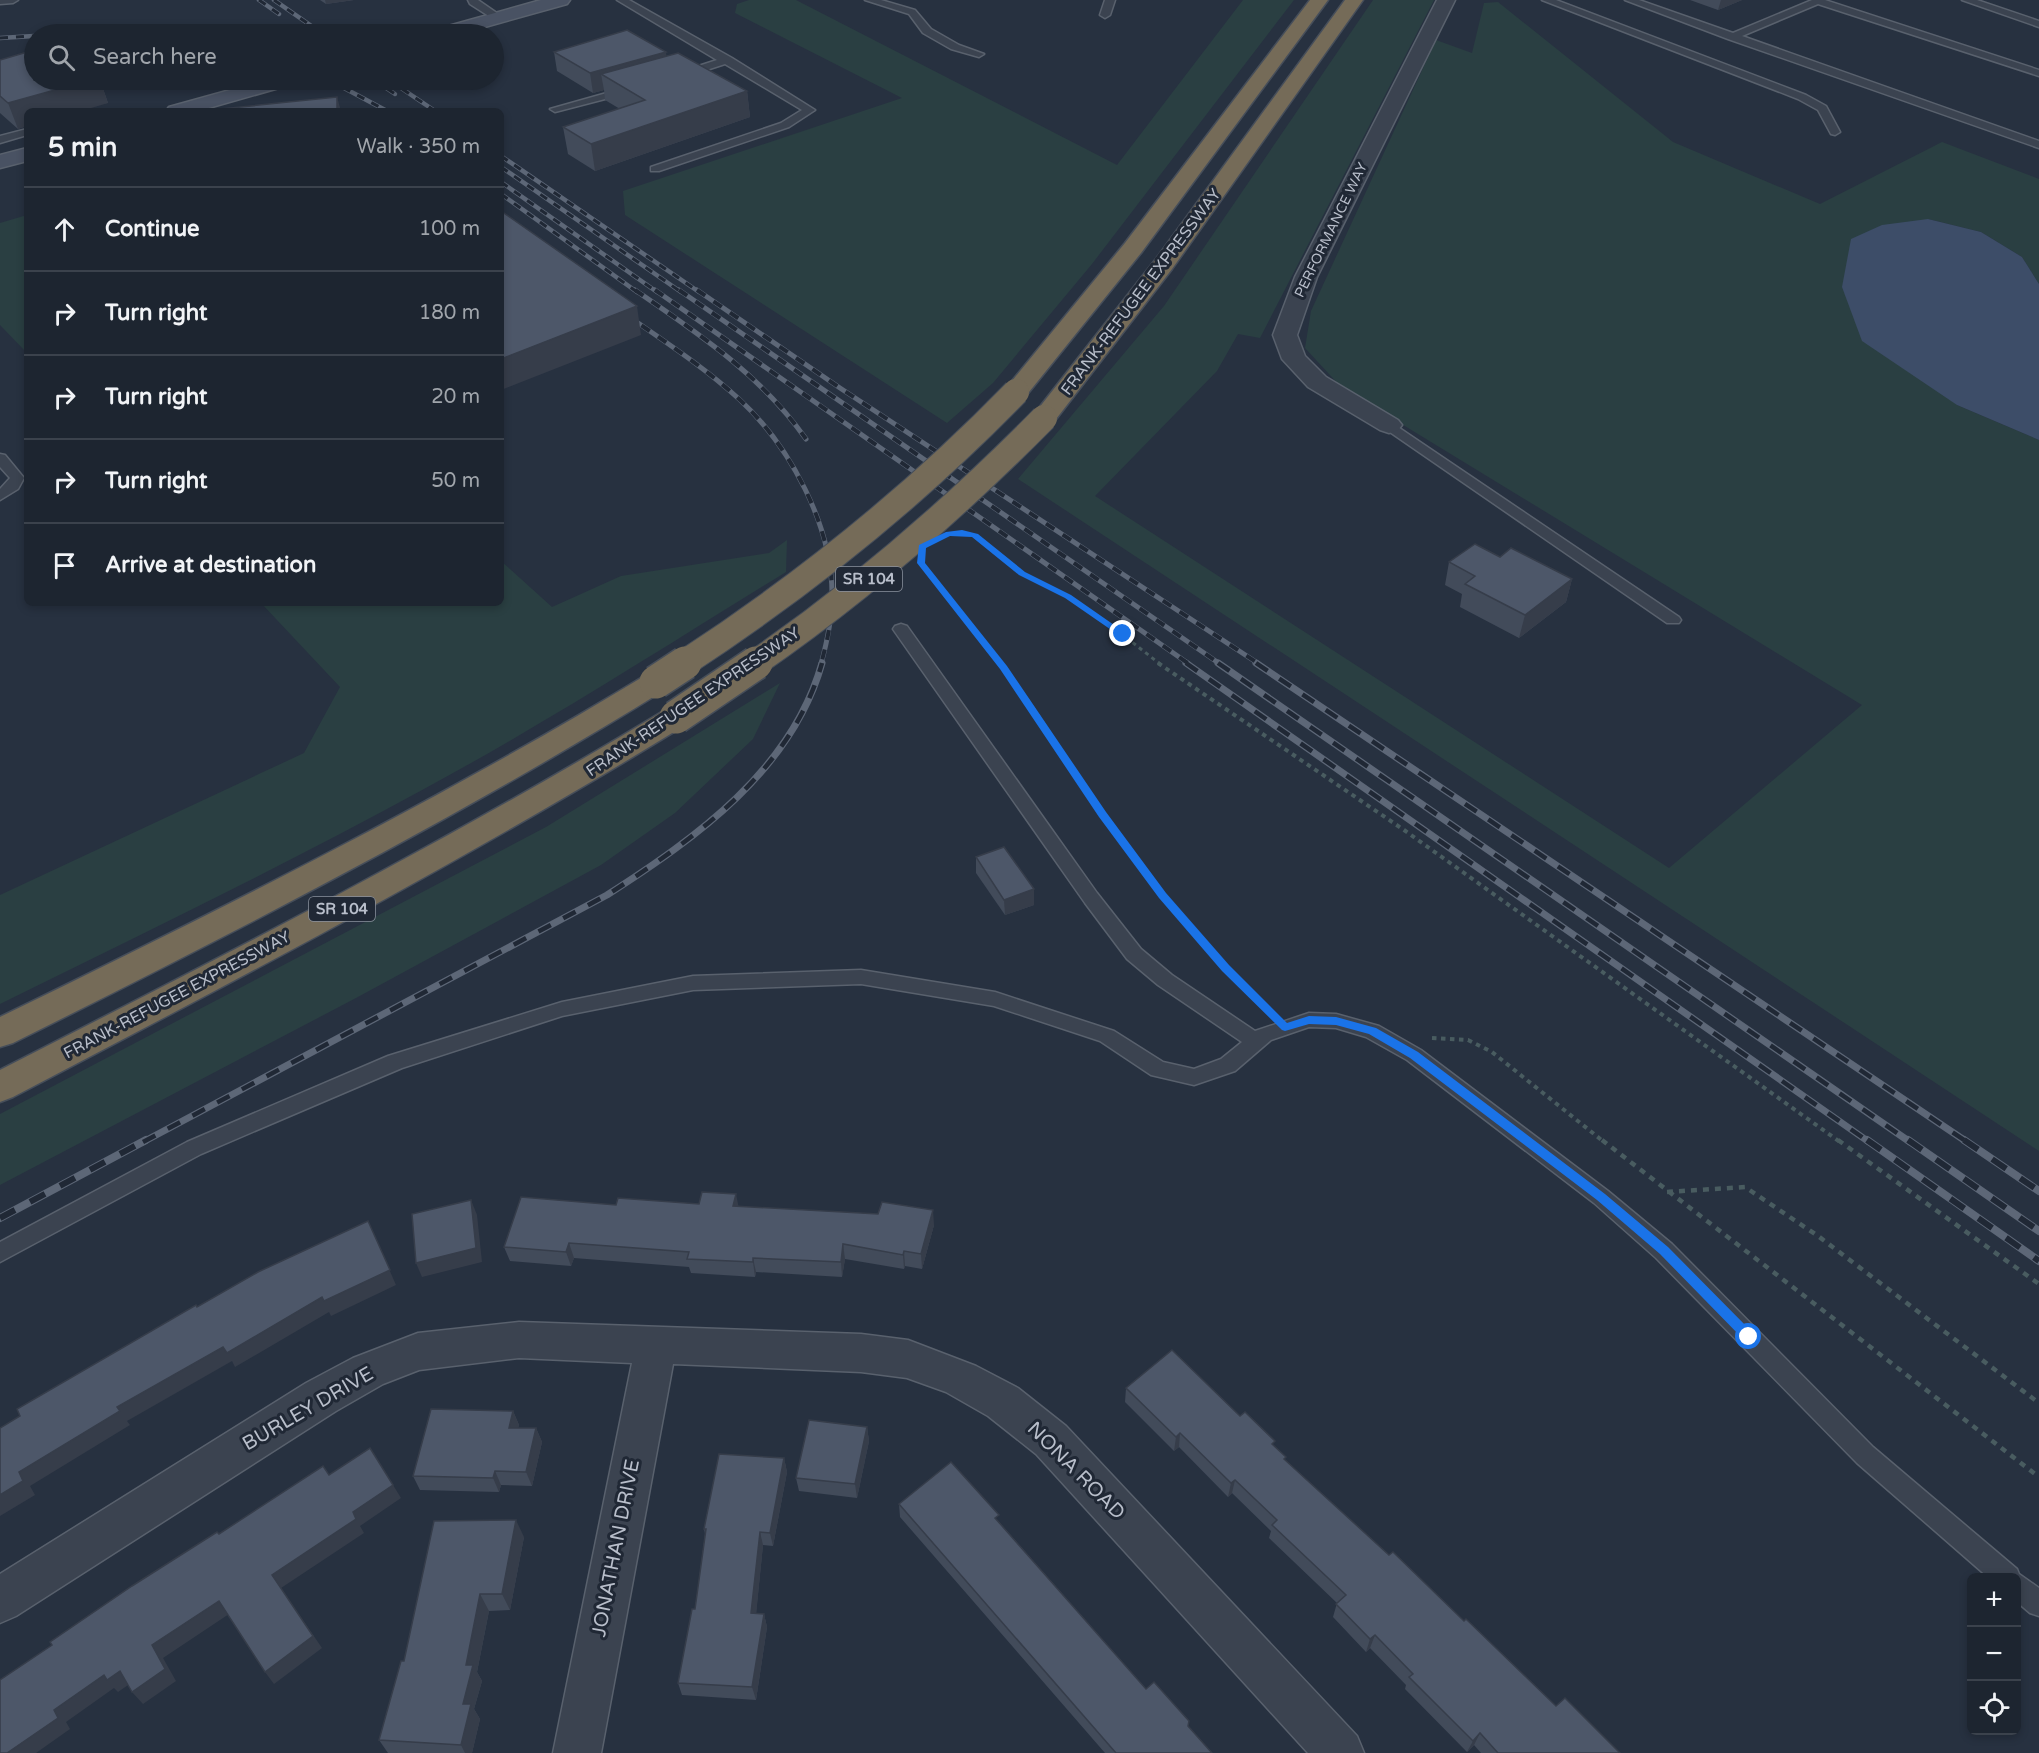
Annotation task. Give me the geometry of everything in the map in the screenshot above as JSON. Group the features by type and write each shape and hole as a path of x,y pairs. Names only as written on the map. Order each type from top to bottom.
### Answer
{"highway":[{"name":"FRANK-REFUGEE EXPRESSWAY","path":"0,1033 213,927 465,796 656,682 755,617 856,541 935,473 1016,392 1149,227 1318,0"},
{"name":"FRANK-REFUGEE EXPRESSWAY","path":"0,1087 419,868 575,780 737,677 858,588 984,479 1044,417 1099,353 1158,275 1354,0"}],"main road":[{"path":"477,24 561,0"},
{"path":"187,108 250,90"},
{"path":"0,162 24,155"}],"street":[{"name":"PERFORMANCE WAY","path":"1389,425 1317,382 1294,359 1285,334 1306,277 1446,0"},
{"name":"BURLEY DRIVE","path":"0,1600 321,1397 368,1371 418,1352 465,1345 519,1340 656,1344"},
{"name":"JONATHAN DRIVE","path":"576,1753 656,1344"},
{"name":"NONA ROAD","path":"656,1344 861,1353 908,1359 961,1379 1003,1401 1051,1440 1340,1753"}],"lane":[{"path":"0,2 13,0"},
{"path":"473,0 499,18"},
{"path":"622,0 810,110 785,125 656,169"},
{"path":"870,0 912,12 927,31 955,47 979,54"},
{"path":"1105,15 1110,0"},
{"path":"1547,0 1802,97 1822,108 1835,132"},
{"path":"1630,0 2039,145"},
{"path":"1732,37 1817,0 2039,73"},
{"path":"1967,0 2039,24"},
{"path":"670,78 728,60"},
{"path":"555,109 638,87"},
{"path":"0,140 24,133"},
{"path":"1389,425 1673,620"},
{"path":"0,458 17,478 13,486 0,495"},
{"path":"901,629 1091,898 1134,954 1165,980 1256,1042"},
{"path":"0,1253 194,1148 395,1062 562,1009 693,983 861,977 995,999 1107,1036 1158,1069 1194,1077 1228,1065 1264,1035 1309,1020 1336,1021 1372,1031 1414,1055 1601,1197 1664,1251 1865,1455 2002,1573"},
{"path":"2021,1589 2039,1604"}],"path":[{"path":"962,532 975,536 1022,573 1068,597 1123,634 1172,674 1404,830 2039,1284"},
{"path":"921,563 1004,668 1103,815 1162,896 1225,968 1285,1027"},
{"path":"1414,1055 1432,1037 1468,1040 1492,1052 1666,1192 2039,1477"},
{"path":"1666,1192 1745,1187 1818,1236 2039,1403"}],"green space":[{"path":"749,0 796,0 1117,165 1243,0 1294,0 1092,264 993,383 947,423 625,215 623,191 902,98 735,13 737,4"},
{"path":"1373,0 1434,0 1260,338 1238,334 1217,371 1095,496 1669,868 1862,705 1341,387 1305,348 1311,311 1436,40 1472,53 1484,3 1498,2 1673,142 1820,204 1942,142 2039,179 2039,284 2022,257 1981,232 1928,219 1957,405 2039,440 2039,1151 1018,479 1164,306"},
{"path":"24,216 24,350 0,325 0,223"},
{"path":"787,540 786,572 516,737 319,845 0,1004 0,895 304,753 340,687 264,606 504,606 504,564 552,607 621,576 769,553"},
{"path":"780,683 753,739 675,813 601,865 356,998 0,1185 0,1114 546,827"}],"water":[{"path":"1928,219 1981,232 2022,257 2039,284 2039,440 1957,405 1862,341 1842,287 1851,239 1882,225"}],"building":[{"path":"627,30 666,52 590,73 554,52"},
{"path":"24,53 24,90 55,90 8,103 0,96 0,60"},
{"path":"678,53 747,91 591,144 563,127 645,100 601,74"},
{"path":"337,97 337,108 231,108"},
{"path":"504,213 637,306 504,358"},
{"path":"1475,544 1500,557 1511,548 1572,579 1525,615 1465,584 1475,576 1449,562"},
{"path":"1004,847 1034,889 1004,900 976,857"},
{"path":"702,1192 736,1194 733,1206 878,1214 882,1202 933,1210 921,1254 904,1251 903,1255 843,1244 841,1262 753,1258 753,1262 687,1259 689,1252 569,1243 566,1252 504,1247 521,1197 616,1205 618,1198 699,1204"},
{"path":"471,1200 476,1248 416,1263 412,1214"},
{"path":"368,1221 390,1270 324,1301 322,1297 227,1353 223,1347 117,1407 120,1411 19,1472 23,1481 0,1495 0,1428 20,1416 17,1409 196,1305 197,1307 258,1272"},
{"path":"1172,1350 1240,1416 1245,1412 1275,1441 1272,1444 1286,1457 1284,1459 1389,1555 1393,1552 1556,1706 1565,1698 1620,1753 1498,1753 1480,1733 1473,1741 1409,1677 1413,1674 1375,1635 1370,1639 1336,1604 1346,1595 1272,1525 1277,1520 1235,1480 1231,1483 1180,1433 1176,1437 1126,1388"},
{"path":"431,1409 513,1411 509,1428 536,1428 526,1472 495,1471 493,1478 413,1476"},
{"path":"809,1420 867,1427 855,1484 796,1478"},
{"path":"370,1448 393,1485 353,1512 356,1519 272,1575 313,1636 265,1672 219,1601 152,1645 165,1669 132,1692 120,1671 107,1680 104,1675 54,1710 58,1718 7,1753 0,1753 0,1680 52,1645 50,1642 132,1586 217,1532 219,1534 323,1466 329,1475"},
{"path":"719,1454 784,1458 770,1533 760,1532 751,1613 764,1614 752,1687 678,1683 692,1609 695,1609 706,1529 704,1529"},
{"path":"951,1462 999,1515 995,1518 1146,1689 1154,1682 1189,1721 1188,1726 1212,1753 1116,1753 899,1504"},
{"path":"516,1520 502,1594 480,1594 466,1665 473,1665 463,1704 471,1704 461,1745 379,1740 401,1661 404,1661 434,1521"}],"railway":[{"path":"259,0 279,14"},
{"path":"274,0 309,24"},
{"path":"0,38 24,37"},
{"path":"348,90 381,108"},
{"path":"389,90 395,94"},
{"path":"404,90 431,108"},
{"path":"504,158 699,292"},
{"path":"504,169 681,292"},
{"path":"504,184 657,292"},
{"path":"504,196 637,292"},
{"path":"635,290 728,357 749,375 788,416 806,439"},
{"path":"655,290 1189,664"},
{"path":"679,290 1220,664"},
{"path":"697,290 840,388 1259,664"},
{"path":"625,314 726,387 758,418 791,464 816,516 825,543 830,570 831,614 821,664"},
{"path":"143,1142 607,895 674,850 737,798 764,768 788,736 808,701 822,663"},
{"path":"1186,663 1869,1142"},
{"path":"1218,663 1910,1142"},
{"path":"1256,663 1967,1142"},
{"path":"0,1218 146,1140"},
{"path":"1867,1140 2039,1261"},
{"path":"1908,1140 2039,1231"},
{"path":"1964,1140 2039,1191"}],"route":[{"path":"1123,634 1068,597 1022,573 975,536 962,532 949,533 922,547 921,563 1004,668 1103,815 1162,896 1225,968 1285,1027 1309,1020 1336,1021 1372,1031 1414,1055 1601,1197 1664,1251 1749,1337"}]}
